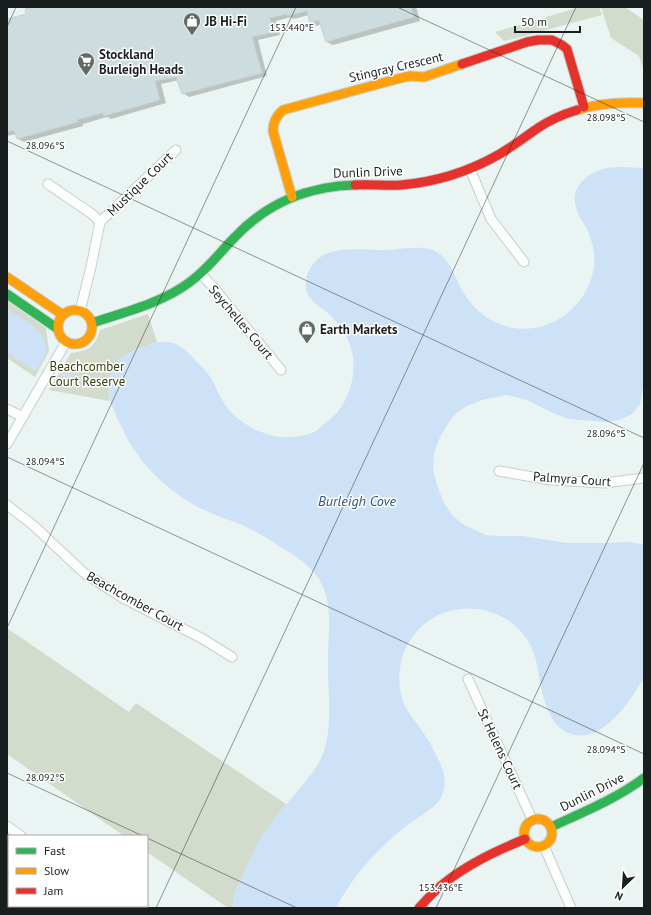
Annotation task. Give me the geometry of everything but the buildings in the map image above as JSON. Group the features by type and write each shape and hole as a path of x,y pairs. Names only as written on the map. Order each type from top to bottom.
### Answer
{"street":[{"name":"Stingray Crescent","path":"292,197 273,131 273,125 278,114 284,110 397,79 410,76 424,77 527,42 543,39 560,43 566,49 584,107"},
{"name":"Dunlin Drive","path":"92,323 161,299 182,288 201,274 245,227 270,209 292,197 316,189 346,185 388,185 438,179 470,169 482,163 506,150 547,122 562,115 584,107 605,103 644,102"},
{"name":"Mustique Court","path":"80,311 100,222 176,150"},
{"path":"470,169 491,219 524,262"},
{"path":"48,184 92,214 100,222"},
{"name":"Seychelles Court","path":"201,274 281,370"},
{"path":"7,277 63,315"},
{"path":"7,294 58,329"},
{"path":"71,311 80,311 88,315 93,328 89,338 81,344 71,344 66,342 59,334 58,329 58,324 63,315 71,311"},
{"path":"7,444 66,342"},
{"path":"7,409 23,417"},
{"name":"Palmyra Court","path":"499,471 550,480 582,482 605,483 644,478"},
{"name":"Beachcomber Court","path":"7,504 33,525 84,573 123,598 204,639 232,658"},
{"name":"St Helens Court","path":"468,679 532,819"},
{"name":"Dunlin Drive","path":"551,827 614,798 644,778"},
{"name":"Dunlin Drive","path":"532,819 536,818 545,820 551,827 552,836 548,843 544,846"},
{"path":"532,819 523,830 525,839 527,843 535,847 544,846 570,908"},
{"path":"7,826 20,835"},
{"path":"419,908 431,894 468,865 525,839"}],"green space":[{"path":"580,7 599,7 602,15 504,41 495,32"},
{"path":"601,7 625,7 644,20 644,71 639,56 611,38"},
{"path":"7,301 46,328 49,351 35,377 7,358"},
{"name":"Beachcomber Court Reserve","path":"148,314 157,342 137,349 122,357 114,365 108,384 110,401 49,390 71,353 83,351 90,347 96,341 100,330"},
{"path":"7,628 129,712 136,703 286,804 258,843 235,892 232,908 228,908 148,853 148,835 123,835 7,754"}],"water":[{"name":"Burleigh Cove","path":"613,167 644,168 644,381 640,404 632,414 620,420 606,422 570,419 555,414 527,400 507,395 482,400 467,406 455,414 449,422 440,437 434,454 433,469 444,503 453,516 464,525 486,535 522,536 568,543 631,542 644,545 644,677 625,706 607,725 587,735 570,734 556,724 548,710 536,660 531,646 523,634 514,625 503,617 477,609 449,611 431,619 421,627 405,649 402,657 399,682 402,699 405,706 421,729 443,770 444,786 443,793 439,800 433,807 399,831 376,853 353,881 336,908 232,908 236,889 259,840 310,776 325,748 329,726 329,618 327,598 319,579 307,565 251,529 216,515 190,502 156,476 137,454 114,411 108,387 113,368 120,358 130,352 157,343 173,343 187,351 204,369 233,415 248,425 266,434 278,437 310,434 335,415 342,406 351,386 353,375 352,353 349,342 343,331 330,315 311,299 307,292 307,274 318,259 328,253 348,249 384,250 415,248 433,250 445,258 465,295 478,311 486,317 504,326 514,328 524,329 540,327 562,317 576,305 585,293 593,274 594,253 592,244 587,229 579,216 576,207 575,199 578,186 587,177 600,170"},
{"path":"7,309 31,324 43,337 47,352 36,371 7,352"}],"waterway":[{"path":"60,374 108,383"}],"traffic: fast":[{"path":"92,323 168,296 190,282 203,272 247,225 275,206 305,193 338,186 355,185"},
{"path":"7,294 58,329"},
{"path":"551,827 611,799 644,778"}],"traffic: slow":[{"path":"292,197 273,131 275,119 283,110 397,79 410,76 424,77 462,64"},
{"path":"577,110 610,104 644,103"},
{"path":"7,277 63,315"},
{"path":"72,310 78,310 82,311 89,317 92,327 91,334 85,341 78,344 72,344 68,343 61,337 58,330 58,324 59,320 65,313 72,310"},
{"path":"538,819 544,820 548,823 551,827 552,833 551,839 548,843 544,846 538,847 532,846 528,843 525,839 524,833 525,827 528,823 532,820 538,819"}],"traffic: jam":[{"path":"462,64 527,42 552,40 567,49 584,107"},
{"path":"355,185 414,184 439,179 463,171 498,155 547,122 577,110"},
{"path":"419,908 440,887 462,870 493,853 525,839"}],"place":[{"name":"JB Hi-Fi","path":"192,36"},
{"name":"Stockland Burleigh Heads","path":"86,76"},
{"name":"Earth Markets","path":"307,344"}]}
